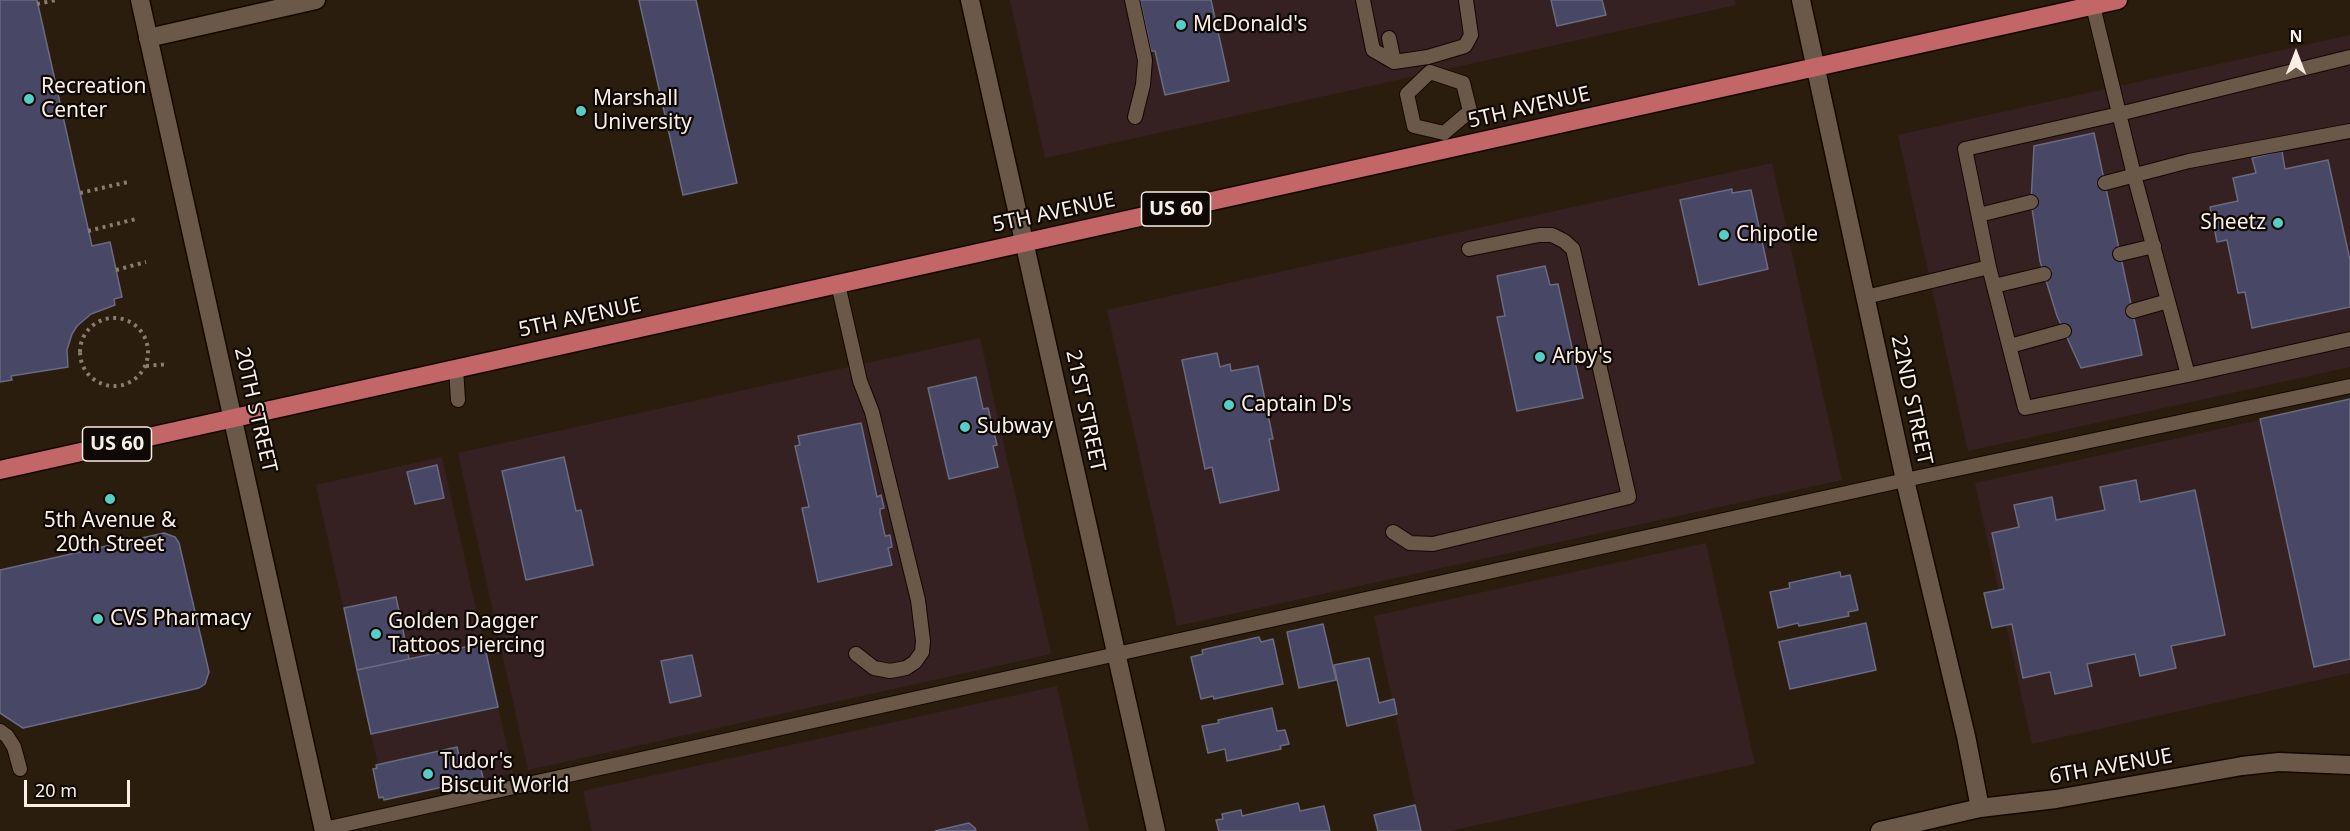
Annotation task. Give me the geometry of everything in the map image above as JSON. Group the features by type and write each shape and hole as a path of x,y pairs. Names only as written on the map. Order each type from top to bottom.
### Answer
{"main road":[{"name":"5TH AVENUE","path":"0,470 1025,243 1446,141 1816,67 2118,0"}],"street":[{"name":"20TH STREET","path":"140,0 324,830"},
{"path":"148,38 316,0"},
{"name":"21ST STREET","path":"970,0 1156,831"},
{"name":"22ND STREET","path":"1802,0 1905,480 1966,736 1980,808"},
{"name":"6TH AVENUE","path":"1880,831 1980,808 2056,799 2242,766 2279,762 2350,765"}],"lane":[{"path":"1132,0 1145,60 1143,85 1135,117"},
{"path":"1363,0 1373,50 1394,62 1428,57 1465,46 1471,35 1466,0"},
{"path":"2093,6 2134,175 2188,375"},
{"path":"1389,38 1394,62"},
{"path":"1428,57 1430,72"},
{"path":"2350,57 1965,149 1989,267 2025,408 2350,339"},
{"path":"1430,72 1463,83 1470,111 1446,141 1414,126 1407,94 1430,72"},
{"path":"2105,183 2189,161 2350,131"},
{"path":"1979,215 2031,202"},
{"path":"1393,532 1410,543 1433,544 1629,497 1573,249 1552,235 1539,235 1469,249"},
{"path":"2120,254 2154,246"},
{"path":"1866,297 1989,267"},
{"path":"1994,286 2044,274"},
{"path":"838,284 860,381 872,412 922,622 922,652 906,668 890,671 874,668 856,654"},
{"path":"2133,311 2168,301"},
{"path":"2010,346 2064,332"},
{"path":"456,368 458,400"},
{"path":"324,830 1905,480 2350,386"},
{"path":"0,731 7,736 14,747 20,769"}],"path":[{"path":"37,4 56,0"},
{"path":"80,193 128,182"},
{"path":"88,231 136,219"},
{"path":"116,270 146,262"},
{"path":"146,366 148,353 146,340 140,328 128,321 116,318 102,320 91,327 83,338 80,351 82,364 89,375 100,383 113,386 126,384 138,377 146,366 168,364"}],"shaded area":[{"path":"1010,0 1735,0 1736,5 1045,158"},
{"path":"2350,35 2350,367 1968,451 1898,135"},
{"path":"1772,163 1842,480 1177,626 1107,310"},
{"path":"980,338 1051,654 528,770 458,453"},
{"path":"2350,400 2350,673 2032,744 1975,483"},
{"path":"442,457 513,773 386,801 316,485"},
{"path":"1706,543 1755,764 1450,831 1421,831 1374,616"},
{"path":"1057,686 1089,831 592,831 583,791"}],"building":[{"name":"Recreation Center","path":"0,0 37,0 92,246 110,242 122,297 114,299 115,305 91,314 77,326 67,350 68,367 11,376 12,380 0,382"},
{"path":"639,0 696,0 737,183 683,195"},
{"name":"McDonald's","path":"1140,0 1211,0 1229,81 1165,95 1155,51 1151,51"},
{"path":"1551,0 1602,0 1606,15 1557,26"},
{"path":"2094,133 2142,355 2081,368 2057,316 2040,261 2031,202 2034,146"},
{"name":"Sheetz","path":"2282,151 2285,169 2328,160 2350,260 2350,307 2252,328 2245,292 2238,293 2227,240 2217,242 2210,207 2238,201 2233,178 2256,173 2252,158"},
{"name":"Chipotle","path":"1732,189 1732,193 1751,190 1768,269 1699,285 1680,200"},
{"name":"Arby's","path":"1545,266 1550,285 1558,284 1583,398 1517,411 1497,317 1505,316 1497,276"},
{"name":"Captain D's","path":"1217,353 1220,367 1230,364 1231,371 1258,366 1273,439 1269,439 1279,490 1220,503 1212,467 1205,469 1182,360"},
{"name":"Subway","path":"976,377 983,409 988,408 997,445 993,446 998,467 949,479 928,388"},
{"path":"2350,399 2350,659 2314,667 2260,419"},
{"path":"861,423 877,497 881,495 884,508 880,509 880,513 885,536 890,535 892,547 888,548 892,565 818,582 802,508 809,507 795,446 800,445 798,436"},
{"path":"564,457 576,511 581,510 593,565 526,580 502,471"},
{"path":"437,465 444,498 415,504 407,472"},
{"path":"2136,480 2140,502 2195,490 2225,635 2171,646 2176,668 2140,676 2135,654 2087,664 2092,686 2055,694 2050,672 2023,678 2012,624 1992,628 1984,593 2004,589 1992,533 2019,527 2014,505 2052,497 2056,520 2105,510 2100,487"},
{"name":"CVS Pharmacy","path":"164,533 175,537 179,543 209,672 205,684 199,688 23,728 0,713 0,570"},
{"path":"1840,572 1841,577 1850,575 1858,610 1848,612 1849,616 1778,628 1770,592 1790,588 1789,583"},
{"name":"Golden Dagger Tattoos Piercing","path":"396,597 409,659 357,670 344,608"},
{"path":"1866,623 1876,670 1790,689 1779,642"},
{"path":"1323,624 1336,680 1299,688 1287,632"},
{"path":"1259,637 1261,642 1273,639 1283,684 1214,699 1213,696 1201,699 1191,657 1203,654 1202,650"},
{"path":"484,643 498,707 371,734 357,670"},
{"path":"692,655 701,696 670,703 661,661"},
{"path":"1369,658 1379,703 1394,699 1397,714 1347,726 1334,665"},
{"path":"1272,708 1277,731 1285,730 1289,744 1280,746 1281,749 1227,761 1225,749 1208,753 1202,726 1219,723 1218,720"},
{"name":"Tudor's Biscuit World","path":"457,747 461,765 479,761 483,778 384,800 383,797 379,798 373,769 377,768 376,765"},
{"path":"1298,803 1300,811 1324,806 1330,831 1219,831 1216,820 1223,819 1222,814 1241,810 1242,816"},
{"path":"1415,805 1421,831 1378,831 1374,815"},
{"path":"969,823 976,831 935,831"}],"place":[{"name":"McDonald's","path":"1181,25"},
{"name":"Recreation Center","path":"29,99"},
{"name":"Marshall University","path":"581,111"},
{"name":"Sheetz","path":"2278,223"},
{"name":"Chipotle","path":"1724,235"},
{"name":"Arby's","path":"1540,357"},
{"name":"Captain D's","path":"1229,405"},
{"name":"Subway","path":"965,427"},
{"name":"5th Avenue & 20th Street","path":"110,499"},
{"name":"CVS Pharmacy","path":"98,619"},
{"name":"Golden Dagger Tattoos Piercing","path":"376,634"},
{"name":"Tudor's Biscuit World","path":"428,774"}]}
